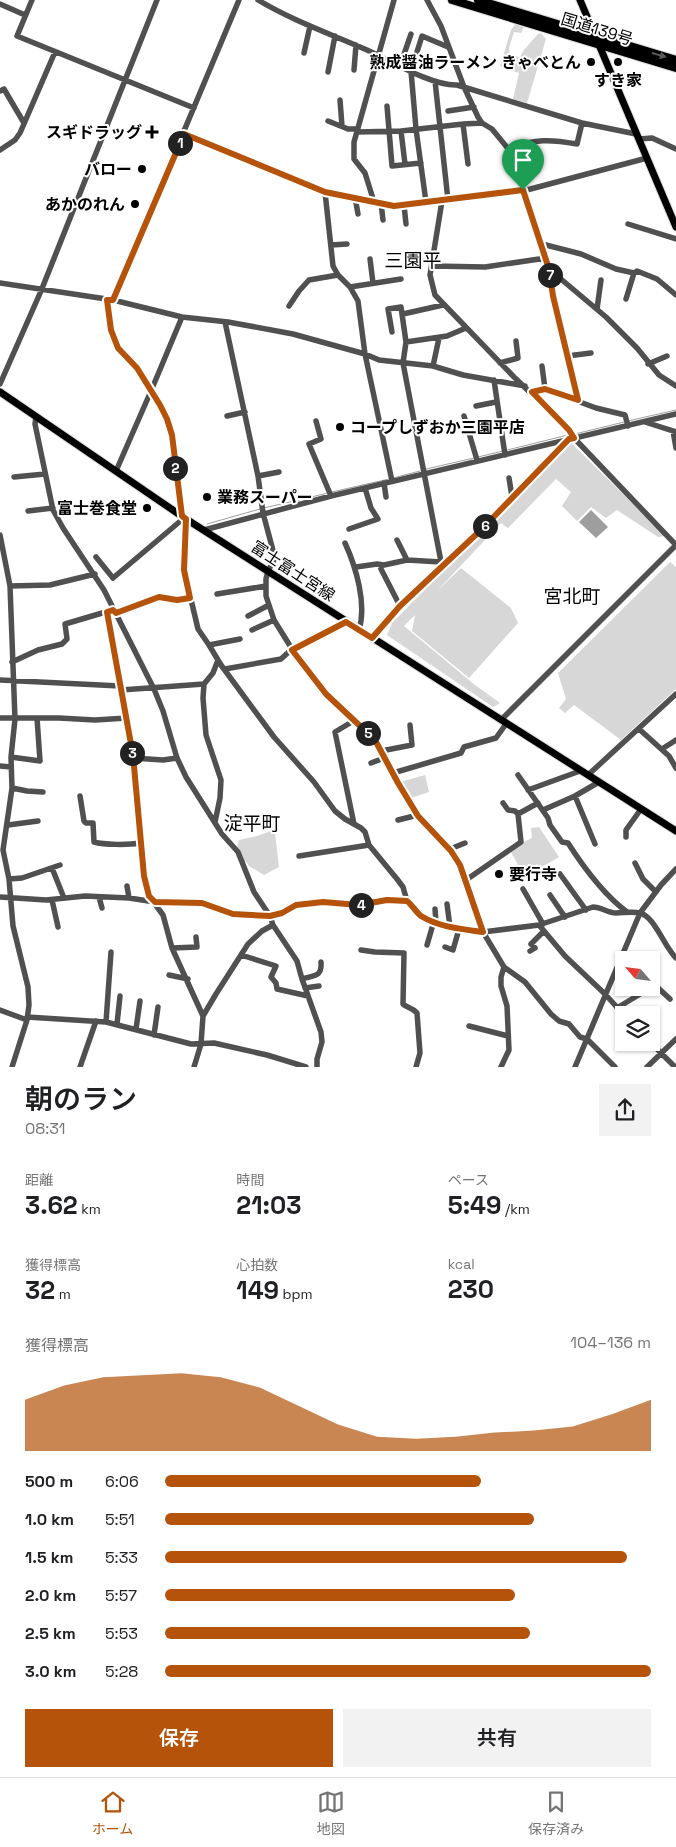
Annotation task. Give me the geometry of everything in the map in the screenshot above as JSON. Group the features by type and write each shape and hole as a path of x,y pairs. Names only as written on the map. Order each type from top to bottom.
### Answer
{"highway":[{"name":"国道139号","path":"452,0 676,68"},
{"name":"国道139号","path":"478,0 676,60"}],"main road":[{"path":"580,0 676,227"},
{"name":"富士富士宮線","path":"0,392 184,518 676,831"}],"street":[{"path":"32,0 17,36 194,108"},
{"path":"0,384 41,291 95,159 124,80 157,0"},
{"path":"239,0 184,134 110,300 113,339 118,348 137,368 167,419 172,435 184,518 184,570 198,629 274,737 314,782 335,811 365,832 369,845 403,887 407,901 420,915 459,930 483,932 541,925 598,907 614,913 640,913 650,918 666,947 676,958"},
{"path":"258,0 281,14 435,81 464,87 582,123 652,138 676,149"},
{"path":"383,220 365,173 354,159 353,151 357,130 394,0"},
{"path":"427,0 441,26 464,87 482,123 492,129 509,148 546,258 553,296 578,400"},
{"path":"0,4 25,15"},
{"path":"304,53 310,26"},
{"path":"400,66 411,34"},
{"path":"328,72 335,36"},
{"path":"426,202 416,129 411,71 422,36 448,47"},
{"path":"354,70 356,45"},
{"path":"0,150 15,140 55,52"},
{"path":"392,773 461,753 464,747 496,738 504,722 676,545 572,437 532,392 500,363 435,295 430,275 445,200 435,81"},
{"path":"2,88 24,123"},
{"path":"340,100 342,126"},
{"path":"387,106 392,166 421,162"},
{"path":"448,111 474,107"},
{"path":"328,121 357,130 388,131 482,123"},
{"path":"509,148 529,141 554,139 577,144 582,123"},
{"path":"463,124 468,164"},
{"path":"401,130 405,164"},
{"path":"184,134 325,192 394,206 523,190 647,158"},
{"path":"325,192 333,266 338,275 350,287 358,301 365,354 391,479"},
{"path":"355,197 358,214"},
{"path":"404,205 406,224"},
{"path":"628,224 676,240"},
{"path":"331,245 348,244"},
{"path":"542,244 581,254 616,270 634,273 637,271 657,279 676,295"},
{"path":"432,266 485,267 546,258"},
{"path":"370,259 373,283"},
{"path":"549,269 597,308 637,348 648,364 659,375 676,386"},
{"path":"626,299 634,273"},
{"path":"289,306 298,291 309,280 338,275"},
{"path":"350,287 401,279"},
{"path":"597,308 601,280"},
{"path":"0,283 41,291 110,300 182,316 293,334 365,354 379,360 433,366 463,375 525,386"},
{"path":"402,314 443,305"},
{"path":"392,332 388,309 401,307 406,342 403,363 441,564"},
{"path":"116,471 182,316"},
{"path":"225,322 258,476 262,510 275,558 268,571 266,586 266,596 274,620 292,650 326,694 375,740 392,773 418,815 450,849 460,865 466,880 483,932 504,967 525,982 551,1014 559,1021 569,1024 580,1037 587,1039 615,1067"},
{"path":"406,342 447,336 466,328"},
{"path":"433,366 438,338"},
{"path":"500,363 518,358 516,341"},
{"path":"567,356 591,352"},
{"path":"648,364 667,356"},
{"path":"542,366 545,389"},
{"path":"494,380 505,452"},
{"path":"532,392 545,389 596,408 625,415 627,423"},
{"path":"476,406 496,402"},
{"path":"227,416 245,412"},
{"path":"204,530 262,510 330,494 366,488 423,471 627,423 645,422 676,414"},
{"path":"36,416 35,424 44,474 53,508 63,528 94,574 112,612 154,689 163,711 177,758 186,777 225,837 238,852 254,892 270,916 273,925 293,953 321,1032 322,1042 317,1059 317,1067"},
{"path":"464,416 477,458"},
{"path":"316,421 321,439 309,444 330,494"},
{"path":"645,422 674,432 676,448"},
{"path":"372,638 441,564 482,529 572,437"},
{"path":"258,476 279,472"},
{"path":"14,476 44,474"},
{"path":"509,478 512,497"},
{"path":"384,483 386,498"},
{"path":"348,530 378,519 371,508 366,488"},
{"path":"28,510 53,508"},
{"path":"96,557 113,578 184,518"},
{"path":"0,534 10,586 14,719 11,757 12,788 8,825 4,840 3,861 9,879 13,926 28,987 27,1018 12,1067"},
{"path":"397,540 407,560"},
{"path":"346,543 356,567 362,615 359,630"},
{"path":"356,567 384,565 407,560 441,564"},
{"path":"381,569 400,606"},
{"path":"101,578 108,572"},
{"path":"10,586 50,585 94,574"},
{"path":"217,594 266,586"},
{"path":"12,662 38,650 62,644 67,639 65,624 159,597 177,600 190,598"},
{"path":"248,616 269,605"},
{"path":"112,612 120,688 133,758 140,843 146,886 149,896 163,915 172,948 188,979 203,1016 201,1044 194,1067"},
{"path":"252,630 274,620"},
{"path":"225,669 281,659 292,650 346,622"},
{"path":"209,645 240,639"},
{"path":"215,822 220,798 221,780 206,735 203,698 204,684 213,673 218,660"},
{"path":"0,680 154,689 204,684"},
{"path":"588,775 676,694"},
{"path":"0,718 95,720 127,718"},
{"path":"11,757 40,761 37,718"},
{"path":"354,720 335,732 354,824"},
{"path":"381,751 412,745 410,725"},
{"path":"640,729 669,756 676,768"},
{"path":"662,750 676,740"},
{"path":"133,758 163,760 177,758"},
{"path":"371,763 384,758"},
{"path":"0,766 11,767"},
{"path":"528,790 580,771"},
{"path":"518,775 543,810 550,825 562,842 568,843 584,868 618,905 628,912"},
{"path":"543,810 575,796 599,782"},
{"path":"12,788 44,792"},
{"path":"80,796 84,821 86,823 93,823 94,842 119,843 123,846 140,843"},
{"path":"575,796 595,844"},
{"path":"466,880 521,842 518,814 515,811 508,810 502,803"},
{"path":"518,814 538,803"},
{"path":"626,837 626,830 641,809"},
{"path":"398,820 418,815"},
{"path":"8,825 38,821"},
{"path":"450,849 465,843"},
{"path":"299,856 369,845"},
{"path":"635,863 643,879 656,892"},
{"path":"9,879 22,878 60,865"},
{"path":"52,868 64,898"},
{"path":"575,1067 640,913 676,869"},
{"path":"560,874 586,910"},
{"path":"127,886 129,898"},
{"path":"523,889 544,932 578,970 615,1006"},
{"path":"550,895 565,917"},
{"path":"0,897 52,900 85,896 129,898 155,902 202,903 233,914 270,916 282,913 296,905 323,902 359,905 387,900 407,901"},
{"path":"99,897 102,908"},
{"path":"52,900 58,927"},
{"path":"447,904 450,927"},
{"path":"426,945 435,922 435,909"},
{"path":"203,1016 240,954 262,931 273,925"},
{"path":"445,947 453,950 459,930"},
{"path":"530,951 535,948 532,944 544,932"},
{"path":"172,948 197,947 196,937"},
{"path":"361,950 404,953 404,1004 417,1013 420,1053 416,1067"},
{"path":"106,1022 112,952"},
{"path":"240,954 276,966 271,977 276,983 277,989 308,996"},
{"path":"302,979 319,974 321,962"},
{"path":"501,1067 508,1050 508,1006 501,986 504,967"},
{"path":"169,975 188,979"},
{"path":"305,988 319,986"},
{"path":"660,990 670,999"},
{"path":"117,1024 120,996"},
{"path":"620,1006 636,996"},
{"path":"136,1029 140,1002"},
{"path":"154,1035 158,1007"},
{"path":"0,1010 27,1018 96,1021 117,1024 191,1044 214,1044 267,1055 306,1067"},
{"path":"80,1067 96,1021"},
{"path":"469,1026 508,1036"},
{"path":"647,1067 676,1039"},
{"path":"658,1051 674,1067"}],"shaded area":[{"path":"515,24 524,27 521,33 514,32 509,48 510,56 520,57 538,34 541,33 546,39 527,103 513,99 519,73 500,66 511,30"},
{"path":"570,442 666,536 658,537 617,510 606,518 591,507 577,521 562,506 571,492 556,479 508,528 501,523 437,591 461,568 511,608 518,623 469,678 412,631 415,615 404,626 475,685 500,703 493,707 387,635 392,623"},
{"path":"591,510 608,527 596,538 579,522"},
{"path":"670,562 676,567 676,689 621,740 574,705 565,713 559,708 566,699 558,673"},
{"path":"425,775 429,792 411,798 400,782"},
{"path":"539,827 559,857 540,868 537,864 523,873 509,849 532,838 531,828"},
{"path":"271,831 275,833 279,867 264,875 246,862 241,861 237,846 239,840"}],"waterway":[{"path":"628,421 676,410"},
{"path":"575,434 624,422"},
{"path":"507,450 568,435"},
{"path":"478,457 503,451"},
{"path":"426,469 474,458"},
{"path":"393,478 420,471"},
{"path":"332,492 389,479"},
{"path":"264,508 328,493"},
{"path":"207,524 260,509"}],"place":[{"name":"熟成醤油ラーメン きゃべとん","path":"591,62"},
{"name":"すき家","path":"618,62"},
{"name":"スギドラッグ","path":"152,132"},
{"name":"バロー","path":"142,169"},
{"name":"あかのれん","path":"135,204"},
{"name":"コープしずおか三園平店","path":"340,427"},
{"name":"業務スーパー","path":"207,497"},
{"name":"富士巻食堂","path":"147,508"},
{"name":"要行寺","path":"499,874"}],"district":[{"name":"三園平","path":"413,260"},
{"name":"宮北町","path":"572,596"},
{"name":"淀平町","path":"252,823"}],"route":[{"path":"184,134 325,192 394,206 523,190 549,269 553,296 578,400 545,389 532,392 569,430 574,438 569,439 482,529 400,606 372,638 346,622 292,650 326,694 375,740 418,816 451,851 460,865 483,932 459,930 438,924 420,915 407,901 387,900 359,905 323,902 296,905 282,913 270,916 233,914 202,903 155,902 149,896 144,876 140,846 139,815 134,785 133,755 107,612 113,610 116,613 159,597 177,600 190,598 184,570 186,519 182,516 172,435 167,419 137,368 118,348 113,339 107,300 113,300 184,134"}]}
